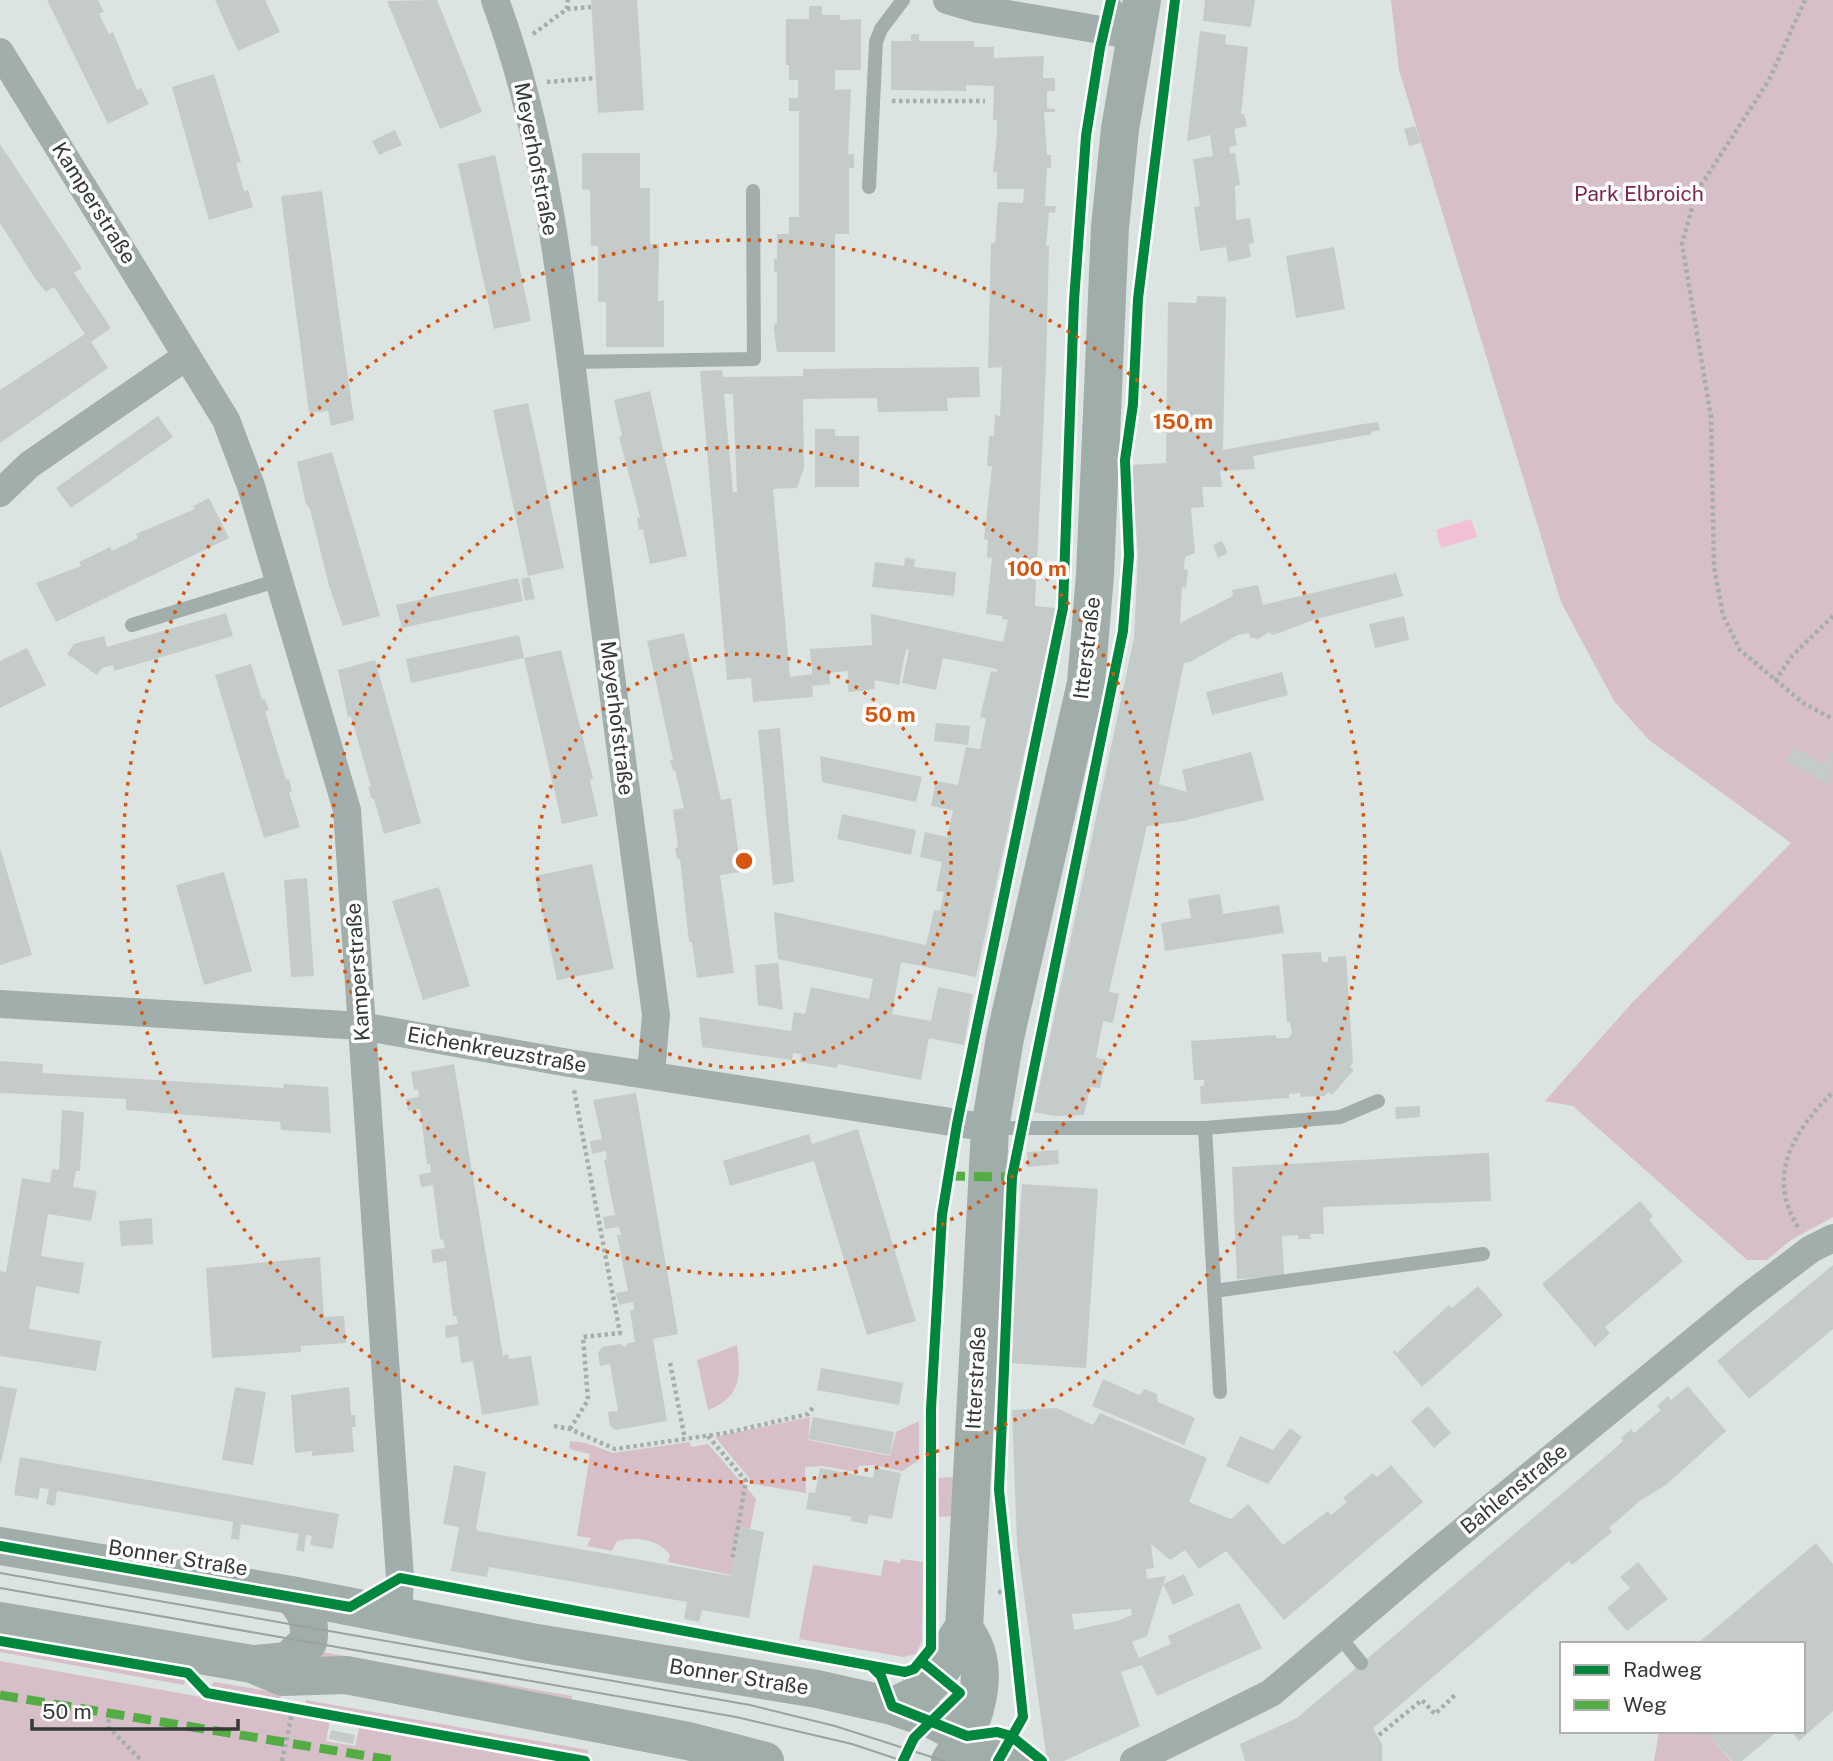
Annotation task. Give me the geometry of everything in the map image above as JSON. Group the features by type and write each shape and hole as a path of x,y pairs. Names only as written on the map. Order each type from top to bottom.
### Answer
{"main road":[{"name":"Itterstraße","path":"959,1748 977,1704 978,1652 964,1629 990,1128 1005,1038 1086,683 1095,575 1110,227 1120,129 1139,18"},
{"name":"Bonner Straße","path":"0,1546 290,1595 531,1642 817,1689 892,1706 959,1748 1013,1761"},
{"path":"0,1621 252,1664 288,1661 308,1642 307,1618 300,1603 290,1595"},
{"name":"Itterstraße","path":"892,1706 929,1688 942,1668 956,1636 964,1629"},
{"path":"252,1664 274,1675 294,1701 346,1675 688,1741 765,1761"}],"street":[{"name":"Meyerhofstraße","path":"495,0 513,49 537,149 572,362 656,1015 651,1074"},
{"path":"947,0 978,9 1139,18"},
{"name":"Kamperstraße","path":"0,52 226,420 241,454 347,810 381,1275 400,1578 398,1616"},
{"path":"0,493 29,465 187,356"},
{"name":"Eichenkreuzstraße","path":"0,1004 361,1026 569,1063 990,1128"},
{"name":"Bahlenstraße","path":"1134,1761 1271,1693 1745,1298 1822,1243"},
{"name":"Bahlenstraße","path":"1172,1761 1191,1733"}],"lane":[{"path":"869,187 876,43 881,29 903,0"},
{"path":"1111,0 1139,18"},
{"path":"572,362 754,359 753,191"},
{"path":"132,625 279,580"},
{"path":"990,1128 1205,1128 1340,1117 1378,1101"},
{"path":"1205,1128 1220,1392"},
{"path":"1213,1291 1483,1254"},
{"path":"1340,1636 1361,1663"}],"path":[{"path":"567,9 568,0"},
{"path":"1805,0 1769,80 1696,193 1682,244 1711,416 1714,567 1723,615 1740,650 1803,703 1833,719"},
{"path":"513,49 567,9 592,7"},
{"path":"522,83 596,78"},
{"path":"873,100 985,101"},
{"path":"1775,681 1792,656 1833,616"},
{"path":"569,1063 620,1334 583,1337 588,1400 570,1429"},
{"path":"1822,1243 1790,1214 1785,1192 1786,1172 1797,1132 1833,1093"},
{"path":"670,1363 685,1439"},
{"path":"554,1426 570,1429 615,1449 708,1436 808,1414 815,1405"},
{"path":"708,1436 746,1481 732,1561"},
{"path":"997,1592 1009,1592"},
{"path":"1379,1735 1422,1700 1435,1714 1455,1695"},
{"path":"282,1761 294,1701"},
{"path":"108,1712 109,1728 142,1761"}],"green space":[{"name":"Park Elbroich","path":"1391,0 1833,0 1833,1217 1791,1240 1767,1260 1747,1260 1573,1106 1545,1101 1631,1004 1791,843 1649,740 1614,701 1561,602 1399,70"},
{"path":"737,1345 739,1367 733,1392 719,1405 708,1410 697,1360"},
{"path":"810,1417 808,1440 890,1456 896,1432 919,1421 919,1460 902,1471 874,1465 859,1466 857,1472 822,1466 805,1467 806,1493 754,1484 715,1437"},
{"path":"570,1441 586,1443 613,1453 689,1442 692,1447 708,1444 756,1499 750,1529 740,1527 731,1575 668,1562 670,1555 665,1550 646,1540 617,1541 612,1551 587,1546 591,1538 577,1536 590,1454 569,1449"},
{"path":"955,1477 951,1516 939,1517 938,1478"},
{"path":"901,1559 923,1562 922,1641 916,1654 904,1657 799,1639 813,1565 881,1576 884,1560 900,1563"},
{"path":"0,1645 186,1678 184,1685 0,1652"},
{"path":"317,1651 572,1696 570,1706 312,1657"},
{"path":"0,1661 330,1720 326,1741 355,1746 360,1725 564,1761 0,1761"},
{"path":"214,1682 280,1693 281,1701 209,1689"},
{"path":"306,1700 588,1750 587,1756 305,1706"},
{"path":"1659,1733 1708,1733 1731,1761 1654,1761"}],"shaded area":[{"path":"1471,519 1477,537 1441,548 1436,530"}],"building":[{"path":"47,0 98,0 104,12 99,14 109,34 113,32 137,90 141,88 149,104 108,124"},
{"path":"215,0 265,0 280,32 238,51"},
{"path":"437,0 482,112 440,129 387,1"},
{"path":"591,0 637,0 644,110 598,113"},
{"path":"1205,0 1255,0 1251,27 1203,21"},
{"path":"809,6 822,6 822,15 840,15 840,20 861,19 861,70 835,70 835,90 851,89 848,154 854,154 854,168 849,168 849,234 835,234 835,352 777,352 774,324 777,323 777,272 774,272 774,259 777,259 777,234 789,234 789,217 799,217 799,111 789,111 789,98 798,98 798,80 789,80 789,65 786,65 786,19 809,19"},
{"path":"1200,31 1226,35 1225,44 1248,47 1241,114 1244,114 1247,126 1234,129 1237,145 1229,147 1230,153 1235,153 1240,185 1235,186 1236,220 1250,218 1254,243 1249,244 1251,257 1228,262 1226,247 1200,251 1194,207 1200,206 1193,159 1213,156 1210,135 1187,141"},
{"path":"911,34 919,34 919,41 974,41 974,47 994,47 994,58 1044,56 1043,78 1055,78 1055,91 1047,91 1047,108 1055,109 1055,112 1044,112 1047,155 1051,155 1051,168 1047,168 1045,206 1056,206 1055,213 1049,212 1046,246 1049,246 1046,368 1035,606 1056,608 976,977 901,962 892,1014 931,1021 938,987 973,994 964,1045 929,1038 921,1080 838,1064 837,1068 800,1062 801,1054 793,1053 792,1060 702,1047 699,1017 791,1031 794,1012 805,1014 811,987 869,999 873,979 778,959 774,912 926,945 934,910 940,911 944,892 936,891 942,862 920,857 925,832 947,837 953,810 931,806 936,781 958,785 966,747 980,749 986,719 980,717 991,671 997,672 997,669 943,658 936,690 902,683 909,650 906,649 899,685 874,680 875,689 848,692 848,671 829,673 830,684 812,686 813,697 753,702 751,678 727,680 700,371 722,370 723,377 803,376 803,369 979,367 980,397 947,398 948,411 878,412 877,398 803,399 804,468 797,488 773,489 790,677 812,674 810,649 872,645 871,614 1003,642 1008,620 1002,619 1003,616 986,614 992,558 987,557 988,540 984,539 992,466 987,466 989,436 994,436 995,415 1000,416 1002,367 988,368 991,243 995,243 998,202 1023,203 1024,189 997,189 997,172 993,172 997,135 997,120 993,120 994,86 966,85 966,91 891,90 891,41 911,41","holes":["724,394 733,394 737,492 733,492"]},
{"path":"214,74 241,162 236,163 244,191 248,190 253,207 209,220 172,87"},
{"path":"1415,126 1421,143 1409,146 1404,129"},
{"path":"395,130 402,145 379,155 372,141"},
{"path":"0,144 82,268 74,273 111,328 91,342 108,368 0,443 0,390 85,334 54,287 46,292 36,280 0,223"},
{"path":"582,153 640,153 640,188 650,188 650,244 659,244 658,301 664,300 664,347 606,347 606,302 598,302 598,246 591,246 590,190 582,189"},
{"path":"495,155 531,321 494,329 458,164"},
{"path":"322,191 354,420 331,426 328,411 309,413 281,196"},
{"path":"1334,247 1345,309 1296,318 1286,256"},
{"path":"1197,296 1226,297 1223,450 1378,422 1380,430 1371,432 1372,434 1253,456 1255,469 1220,471 1222,487 1202,487 1204,507 1191,508 1195,553 1185,557 1184,569 1188,570 1186,588 1182,587 1180,623 1233,596 1232,590 1258,585 1263,605 1396,573 1403,596 1310,621 1272,635 1269,632 1258,639 1250,637 1249,633 1238,635 1184,663 1159,784 1187,792 1182,770 1251,752 1264,800 1183,821 1147,826 1109,992 1119,994 1113,1023 1103,1021 1096,1058 1106,1059 1100,1088 1090,1087 1084,1115 1055,1116 1034,1112 1134,638 1138,555 1131,465 1166,463 1168,302 1196,303"},
{"path":"650,391 687,556 650,564 643,529 639,530 637,518 640,517 619,437 622,436 614,400"},
{"path":"528,403 564,568 528,576 493,410"},
{"path":"158,416 173,437 71,508 56,488"},
{"path":"815,429 835,429 835,436 859,436 859,487 815,487"},
{"path":"332,452 380,616 343,626 329,586 310,509 306,504 297,462"},
{"path":"209,498 229,538 56,622 36,583 81,566 79,562 110,547 112,551 138,538 136,534 195,509 193,506"},
{"path":"1222,541 1228,553 1218,558 1213,545"},
{"path":"905,558 915,559 914,567 956,572 954,596 872,587 875,562 904,566"},
{"path":"530,577 535,599 525,601 521,579"},
{"path":"518,578 523,601 402,628 396,605"},
{"path":"226,613 233,636 114,671 113,665 102,668 97,675 67,654 74,644 104,636 107,647"},
{"path":"1404,616 1409,640 1375,648 1369,624"},
{"path":"684,633 721,800 731,798 741,872 720,875 734,973 697,978 692,942 689,942 680,859 677,859 675,848 678,847 673,810 684,808 670,760 673,760 647,641"},
{"path":"519,635 524,658 411,683 406,659"},
{"path":"27,648 46,685 0,708 0,661"},
{"path":"561,650 593,779 590,780 598,816 562,824 524,658"},
{"path":"375,660 421,823 384,834 368,787 371,787 351,716 348,717 338,670"},
{"path":"251,664 262,700 265,699 269,710 265,711 286,780 289,779 292,791 289,792 300,827 264,838 215,675"},
{"path":"1282,672 1288,695 1212,715 1206,692"},
{"path":"936,723 970,726 968,745 934,741"},
{"path":"780,728 794,882 773,885 758,730"},
{"path":"1795,747 1824,764 1830,753 1833,755 1830,786 1787,761"},
{"path":"820,756 922,777 916,802 822,782"},
{"path":"842,814 916,830 911,855 837,839"},
{"path":"0,848 32,955 0,965"},
{"path":"592,864 614,969 557,980 535,876"},
{"path":"224,872 252,971 204,985 176,885"},
{"path":"307,878 314,976 291,977 284,880"},
{"path":"439,887 470,986 423,1000 392,901"},
{"path":"1220,894 1223,914 1279,905 1284,933 1165,951 1161,923 1191,918 1188,899"},
{"path":"1321,952 1322,962 1328,962 1328,957 1346,956 1353,1063 1350,1067 1354,1070 1332,1095 1328,1092 1325,1096 1301,1097 1300,1093 1289,1094 1289,1098 1201,1104 1200,1086 1204,1086 1204,1080 1194,1080 1191,1041 1276,1035 1276,1038 1288,1038 1292,1034 1290,1022 1287,1022 1282,954"},
{"path":"778,963 783,1010 758,1005 755,965"},
{"path":"0,1061 43,1064 42,1073 283,1088 284,1084 328,1087 331,1133 281,1130 280,1122 126,1110 126,1099 0,1093"},
{"path":"454,1064 503,1356 508,1354 509,1359 531,1356 539,1405 482,1415 473,1361 461,1363 458,1336 446,1338 445,1326 458,1324 456,1316 453,1317 446,1261 433,1263 431,1250 445,1248 443,1239 440,1240 433,1185 421,1187 419,1175 431,1172 430,1164 427,1164 420,1109 408,1111 406,1099 419,1097 418,1089 414,1090 411,1072"},
{"path":"636,1093 678,1334 653,1339 667,1421 616,1430 610,1426 608,1412 618,1411 610,1364 600,1366 598,1353 602,1347 620,1344 625,1347 628,1343 635,1342 630,1311 634,1310 633,1302 619,1305 616,1293 628,1291 617,1235 621,1235 619,1227 605,1229 603,1217 615,1215 604,1160 607,1159 606,1151 592,1154 590,1141 602,1139 593,1100"},
{"path":"1420,1106 1420,1117 1396,1119 1395,1107"},
{"path":"62,1110 84,1112 80,1171 76,1171 73,1187 97,1191 91,1221 48,1214 41,1256 84,1263 79,1294 36,1286 29,1329 101,1341 96,1371 0,1356 0,1271 6,1272 22,1178 50,1183 52,1169 59,1170"},
{"path":"858,1129 916,1321 867,1335 814,1161 730,1186 723,1161 809,1134 812,1144"},
{"path":"1058,1150 1059,1164 1028,1167 1027,1152"},
{"path":"1489,1153 1491,1201 1323,1207 1324,1234 1310,1234 1311,1239 1298,1239 1298,1235 1282,1236 1284,1276 1237,1279 1232,1167"},
{"path":"1022,1184 1098,1189 1086,1368 1010,1363"},
{"path":"1640,1201 1653,1216 1649,1220 1683,1261 1605,1327 1610,1333 1595,1347 1542,1284"},
{"path":"152,1218 153,1244 121,1246 119,1221"},
{"path":"320,1257 324,1317 344,1316 346,1343 301,1346 301,1352 212,1358 206,1268"},
{"path":"1833,1265 1833,1329 1749,1399 1717,1361"},
{"path":"1478,1286 1503,1315 1422,1387 1394,1350 1397,1353 1449,1305 1452,1308"},
{"path":"821,1368 903,1383 899,1405 817,1390"},
{"path":"1103,1379 1139,1395 1145,1389 1157,1394 1158,1402 1195,1418 1184,1445 1092,1406"},
{"path":"0,1386 17,1389 1,1463 0,1463"},
{"path":"1688,1386 1726,1431 1666,1485 1641,1500 1609,1528 1612,1532 1572,1565 1569,1561 1373,1728 1382,1744 1382,1761 1245,1761 1240,1744 1297,1718 1605,1457 1623,1441 1621,1438 1631,1429 1634,1433 1661,1410 1657,1406 1668,1396 1671,1400"},
{"path":"235,1387 266,1392 253,1465 222,1460"},
{"path":"349,1387 351,1415 355,1415 356,1427 352,1427 354,1452 312,1456 312,1451 295,1453 291,1395"},
{"path":"1428,1406 1451,1433 1434,1448 1411,1421"},
{"path":"1057,1408 1093,1425 1100,1413 1207,1458 1189,1502 1231,1519 1248,1504 1283,1545 1328,1511 1331,1515 1347,1502 1343,1498 1373,1473 1377,1477 1391,1465 1423,1502 1284,1620 1226,1551 1199,1569 1185,1550 1170,1560 1151,1544 1154,1568 1146,1569 1147,1579 1166,1576 1147,1636 1132,1642 1139,1658 1171,1644 1168,1636 1239,1603 1262,1648 1157,1696 1142,1665 1121,1672 1140,1726 1064,1761 1047,1761 1017,1545 1012,1410","holes":["1131,1609 1132,1615 1074,1630 1072,1614"]},
{"path":"813,1417 894,1432 890,1455 808,1439"},
{"path":"1290,1428 1302,1437 1268,1484 1226,1466 1240,1436 1273,1450"},
{"path":"20,1457 339,1514 333,1549 310,1545 312,1536 306,1535 304,1552 296,1550 299,1534 241,1524 239,1540 231,1539 233,1522 57,1491 55,1506 46,1504 49,1489 40,1488 38,1499 14,1495"},
{"path":"454,1465 486,1472 476,1529 479,1531 731,1576 740,1527 764,1532 749,1618 702,1610 699,1622 684,1619 687,1602 489,1567 487,1577 451,1571 459,1527 443,1524"},
{"path":"820,1468 873,1478 875,1468 901,1473 892,1519 869,1515 867,1524 850,1521 852,1517 806,1509 809,1492 815,1493"},
{"path":"1816,1543 1833,1564 1833,1711 1799,1741 1793,1733 1805,1733 1805,1642 1699,1642"},
{"path":"1638,1562 1668,1599 1627,1631 1607,1608 1630,1588 1620,1577"},
{"path":"1184,1574 1194,1595 1173,1605 1163,1584"},
{"path":"331,1730 355,1735 353,1744 329,1739"},
{"path":"1708,1733 1776,1733 1742,1761 1732,1761"}],"tram line":[{"path":"0,1573 750,1705 835,1726 944,1761"},
{"path":"0,1588 736,1717 852,1744 903,1761"}],"marked path":[{"path":"947,1176 1012,1177"},
{"path":"0,1695 397,1761"}],"cycle path":[{"path":"0,1546 350,1607 400,1578 905,1672 914,1669 931,1648 931,1409 942,1215 957,1124 1063,608 1074,301 1086,136 1100,48 1111,0"},
{"path":"998,1761 1023,1717 999,1490 1012,1177 1123,631 1129,555 1125,460 1133,404 1138,299 1175,0"},
{"path":"0,1641 188,1673 207,1693 585,1761"},
{"path":"903,1761 914,1738 960,1693 921,1661"},
{"path":"871,1666 881,1676 892,1706 967,1736 997,1732 1011,1736 1042,1761"}]}
